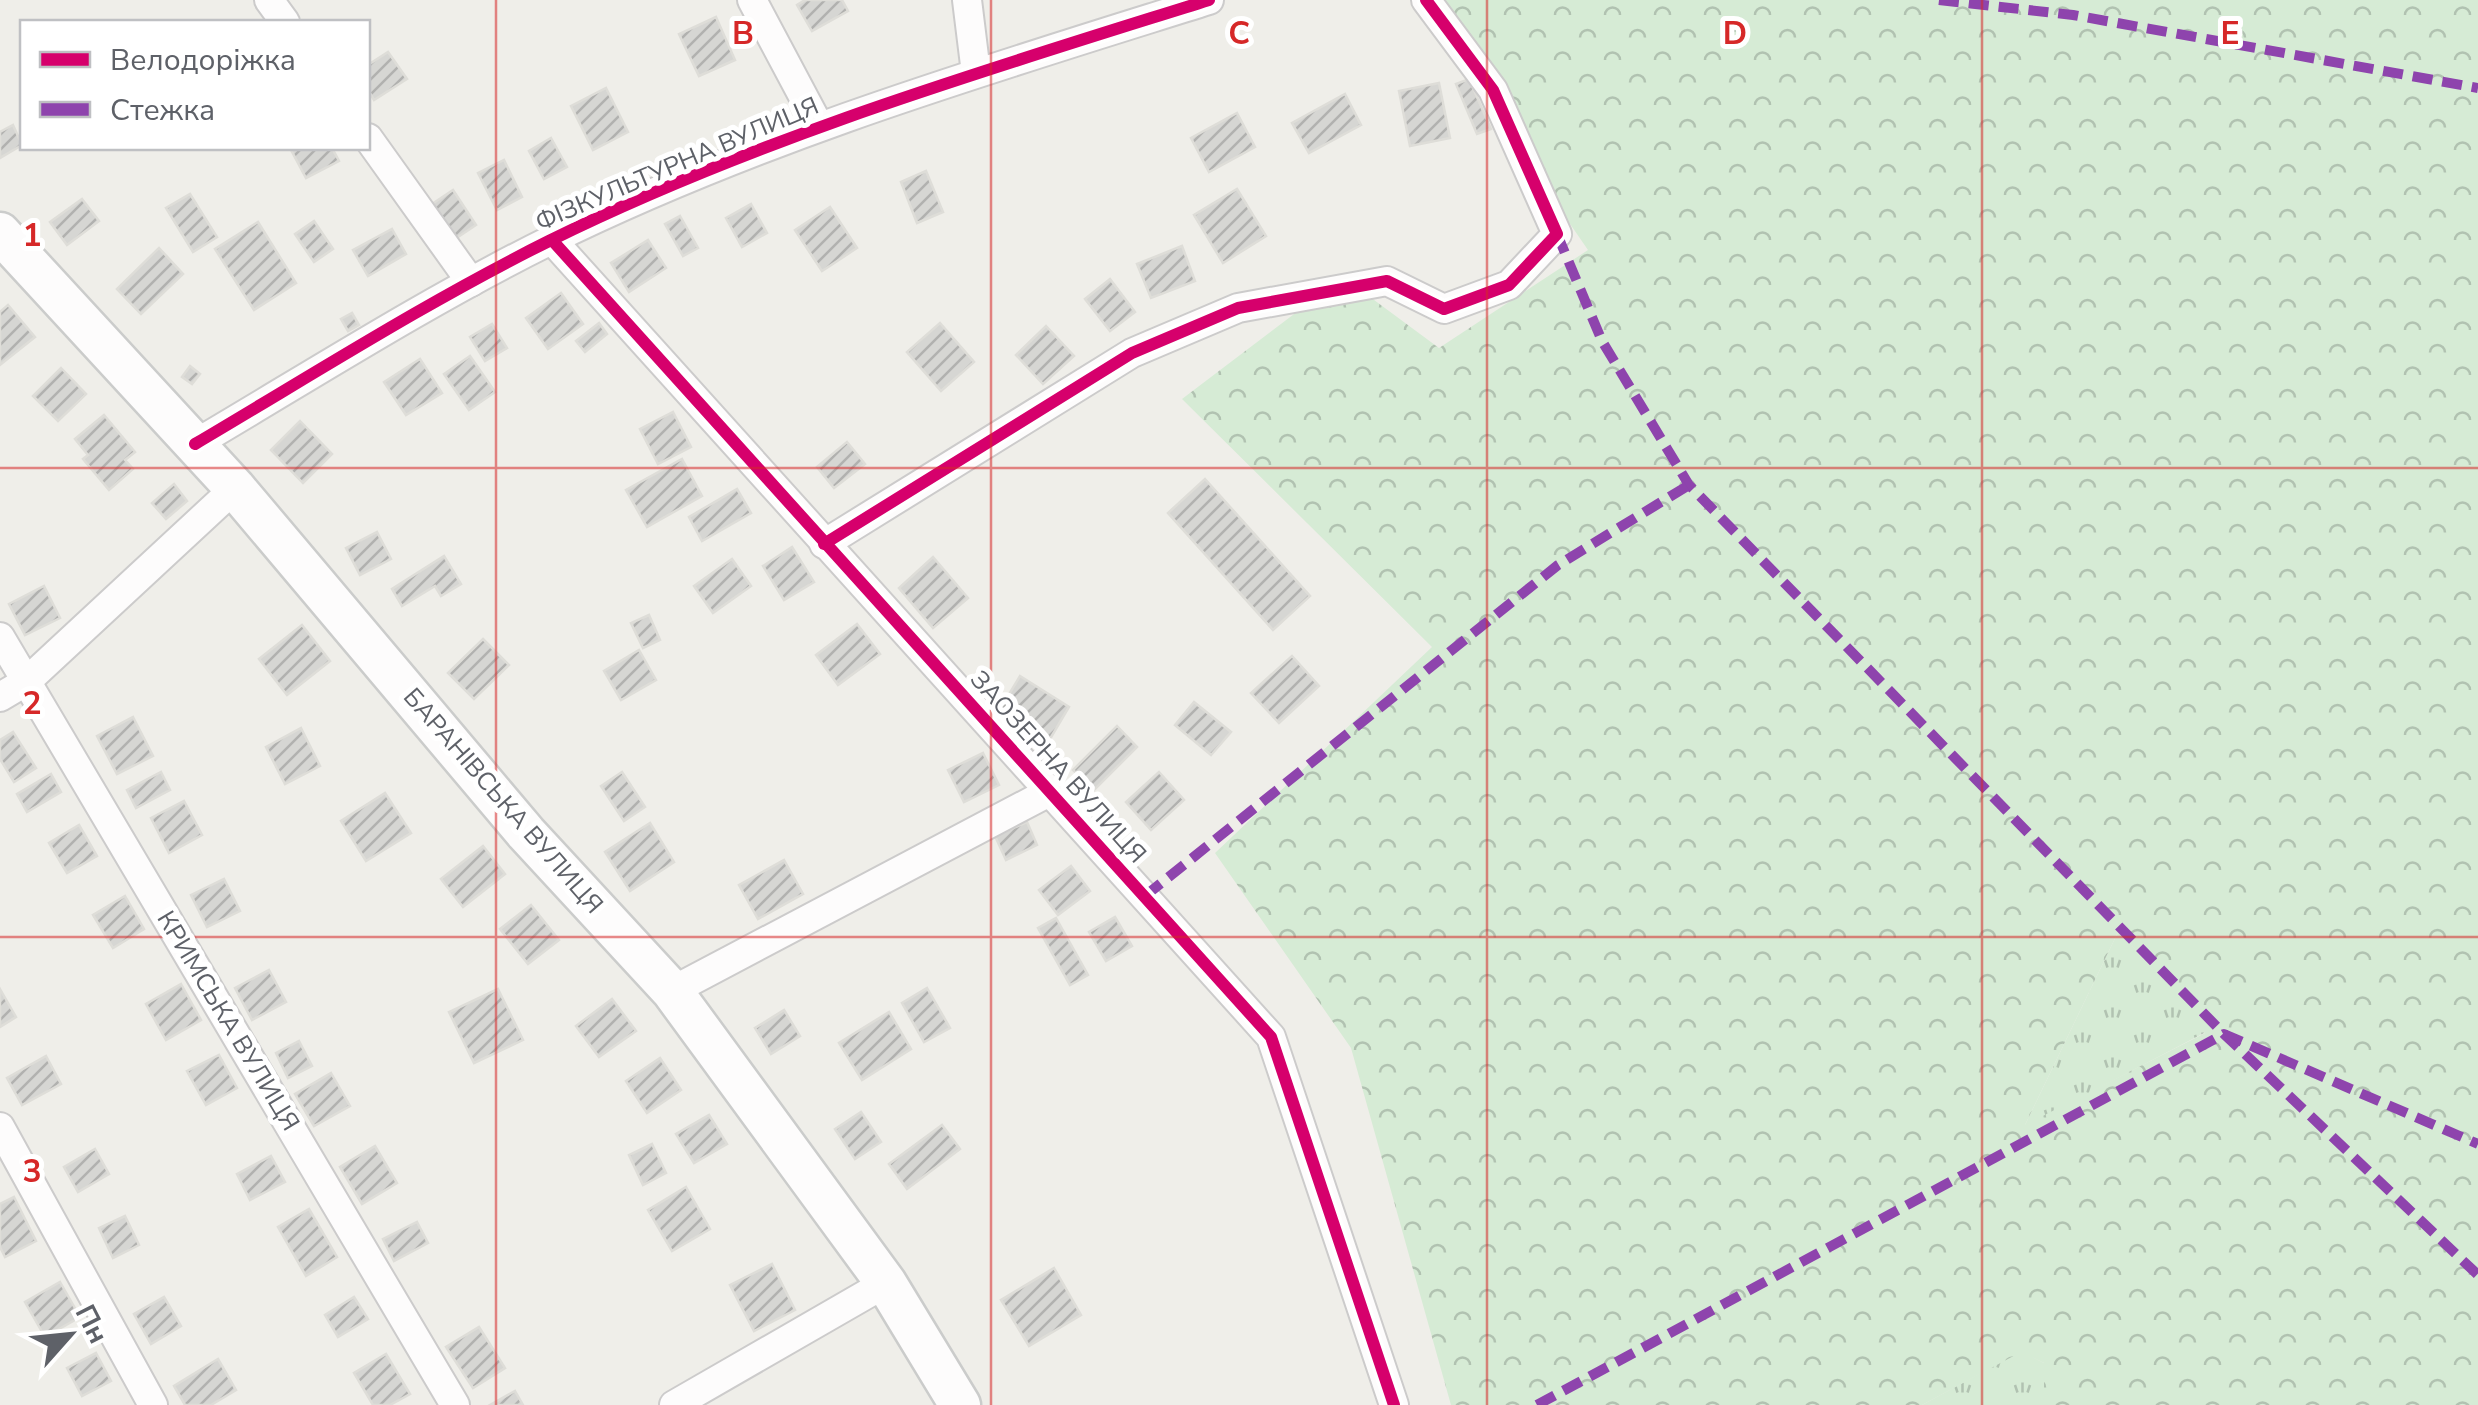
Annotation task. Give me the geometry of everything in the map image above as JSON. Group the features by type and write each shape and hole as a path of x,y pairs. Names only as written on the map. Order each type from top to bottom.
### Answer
{"main road":[{"name":"БАРАНІВСЬКА ВУЛИЦЯ","path":"0,232 235,488 526,833 672,991 886,1284 960,1405"}],"street":[{"path":"752,0 819,126"},
{"path":"968,0 976,74"},
{"name":"ФІЗКУЛЬТУРНА ВУЛИЦЯ","path":"195,444 470,282 552,240 819,126 1210,0"},
{"path":"824,544 1132,354 1238,308 1297,294 1387,281 1444,309 1509,284 1557,234 1493,90 1426,0"},
{"path":"370,141 470,282"},
{"name":"ЗАОЗЕРНА ВУЛИЦЯ","path":"552,240 1270,1037 1394,1405"},
{"path":"0,697 28,681 235,488"},
{"name":"КРИМСЬКА ВУЛИЦЯ","path":"0,637 455,1405"},
{"path":"672,991 1050,790"},
{"path":"0,1127 152,1405"},
{"path":"674,1405 886,1284"}],"green space":[{"path":"1416,0 2478,0 2478,1405 2044,1405 2044,1363 2021,1352 1922,1405 1451,1405 1351,1048 1215,853 1432,647 1182,399 1343,277 1439,348 1588,250","holes":["2119,930 2205,1033 2025,1125"]},
{"path":"2119,930 2206,1032 2024,1127"},
{"path":"2021,1351 2044,1363 2044,1405 1922,1405"}],"building":[{"path":"805,0 842,0 848,11 812,31 797,5"},
{"path":"716,17 735,60 699,76 679,34"},
{"path":"388,52 407,79 374,100 370,93 370,64"},
{"path":"1469,79 1491,129 1477,134 1456,84"},
{"path":"1439,83 1450,138 1410,146 1399,91"},
{"path":"606,88 628,132 593,150 571,106"},
{"path":"1345,94 1361,125 1309,153 1292,123"},
{"path":"1237,113 1255,147 1209,172 1191,138"},
{"path":"13,125 20,146 0,158 0,132"},
{"path":"551,138 567,167 544,179 529,151"},
{"path":"291,150 333,150 339,161 306,178"},
{"path":"504,160 522,197 497,210 478,173"},
{"path":"926,171 943,212 917,223 901,182"},
{"path":"1237,189 1266,236 1223,263 1194,215"},
{"path":"453,190 476,225 452,241 429,206"},
{"path":"190,194 217,237 193,252 166,208"},
{"path":"82,199 99,221 67,245 50,222"},
{"path":"751,204 767,233 742,247 726,218"},
{"path":"830,207 857,248 822,271 795,230"},
{"path":"680,216 698,248 683,256 665,224"},
{"path":"314,221 333,249 314,262 295,234"},
{"path":"258,222 296,283 254,310 215,249"},
{"path":"392,229 406,254 368,276 353,250"},
{"path":"648,240 666,268 629,292 611,263"},
{"path":"1182,246 1195,281 1151,298 1137,264"},
{"path":"159,248 183,274 141,314 117,289"},
{"path":"1110,279 1135,312 1110,331 1085,299"},
{"path":"561,293 583,324 548,349 526,318"},
{"path":"8,305 35,337 0,365 0,312"},
{"path":"352,313 359,325 348,331 341,319"},
{"path":"599,323 607,334 585,352 576,341"},
{"path":"940,323 974,362 941,391 907,352"},
{"path":"492,324 507,348 485,361 470,337"},
{"path":"1046,326 1074,356 1043,384 1016,355"},
{"path":"470,356 495,392 469,410 444,374"},
{"path":"420,359 442,393 406,415 384,382"},
{"path":"190,366 200,374 192,384 182,377"},
{"path":"61,368 86,394 58,421 33,396"},
{"path":"673,412 691,447 658,464 640,429"},
{"path":"104,415 135,452 125,460 133,469 109,490 83,459 88,455 75,439"},
{"path":"300,421 332,454 303,483 271,450"},
{"path":"847,442 865,464 834,488 817,467"},
{"path":"682,459 702,496 647,527 626,490"},
{"path":"1205,479 1310,596 1273,630 1168,513"},
{"path":"174,484 187,501 166,519 152,503"},
{"path":"737,489 751,513 702,541 689,517"},
{"path":"377,532 391,559 360,575 346,548"},
{"path":"792,547 814,582 784,600 763,566"},
{"path":"444,556 461,584 441,596 435,586 402,606 392,589"},
{"path":"933,557 968,598 933,628 899,588"},
{"path":"732,559 751,586 713,613 694,586"},
{"path":"44,586 60,618 25,635 9,604"},
{"path":"649,615 660,640 643,648 631,623"},
{"path":"857,624 880,654 838,685 816,655"},
{"path":"302,625 330,661 287,695 259,659"},
{"path":"483,639 509,665 474,699 448,673"},
{"path":"639,650 656,680 621,700 604,671"},
{"path":"1292,656 1319,686 1279,723 1251,693"},
{"path":"1020,676 1069,707 1047,744 997,714"},
{"path":"1194,702 1231,732 1211,755 1175,725"},
{"path":"133,717 153,756 117,774 97,736"},
{"path":"1117,726 1137,747 1094,790 1073,770"},
{"path":"301,728 320,766 285,784 266,747"},
{"path":"13,732 36,768 14,782 0,759 0,740"},
{"path":"983,753 999,785 964,802 948,770"},
{"path":"161,772 170,790 136,808 127,790"},
{"path":"622,772 645,807 624,821 601,786"},
{"path":"1159,772 1184,800 1151,830 1126,802"},
{"path":"51,774 61,792 27,812 17,794"},
{"path":"385,793 411,833 366,861 341,821"},
{"path":"184,801 202,835 169,853 151,818"},
{"path":"1027,822 1037,845 1006,860 995,836"},
{"path":"650,823 674,862 630,891 605,852"},
{"path":"79,825 97,856 67,873 49,843"},
{"path":"483,846 505,874 463,907 441,879"},
{"path":"784,860 803,894 758,919 739,885"},
{"path":"1071,866 1090,891 1058,915 1039,890"},
{"path":"224,879 240,911 207,927 191,895"},
{"path":"125,896 144,929 113,948 93,915"},
{"path":"531,905 559,940 528,964 500,929"},
{"path":"1115,917 1132,946 1106,961 1089,932"},
{"path":"1056,918 1088,975 1070,985 1038,928"},
{"path":"269,970 286,1002 252,1020 235,988"},
{"path":"181,984 201,1020 166,1040 146,1004"},
{"path":"927,988 950,1028 924,1042 902,1003"},
{"path":"0,989 16,1017 0,1027"},
{"path":"498,989 523,1040 474,1063 449,1012"},
{"path":"612,999 636,1031 599,1057 576,1026"},
{"path":"784,1010 800,1036 771,1054 755,1028"},
{"path":"889,1012 911,1049 862,1080 839,1043"},
{"path":"299,1041 312,1066 288,1078 276,1053"},
{"path":"219,1055 237,1088 206,1105 187,1071"},
{"path":"46,1056 61,1084 22,1105 7,1078"},
{"path":"660,1058 681,1090 647,1113 626,1081"},
{"path":"331,1073 350,1106 314,1126 295,1094"},
{"path":"861,1112 881,1142 855,1159 835,1129"},
{"path":"709,1115 727,1144 694,1163 676,1134"},
{"path":"942,1125 960,1149 907,1189 889,1164"},
{"path":"652,1144 666,1173 643,1185 629,1155"},
{"path":"375,1146 397,1183 362,1204 340,1167"},
{"path":"95,1149 109,1174 78,1192 64,1167"},
{"path":"271,1156 285,1182 250,1200 237,1174"},
{"path":"686,1187 710,1229 672,1251 648,1210"},
{"path":"14,1197 36,1241 5,1257 0,1247 0,1204"},
{"path":"309,1209 337,1257 306,1276 278,1227"},
{"path":"125,1216 139,1245 113,1258 99,1228"},
{"path":"417,1222 428,1243 394,1261 383,1239"},
{"path":"772,1264 795,1310 754,1331 730,1285"},
{"path":"1054,1268 1081,1315 1029,1346 1001,1300"},
{"path":"60,1282 80,1317 45,1337 25,1302"},
{"path":"164,1297 181,1326 151,1344 134,1314"},
{"path":"354,1297 368,1319 338,1337 325,1315"},
{"path":"479,1327 505,1368 473,1388 446,1347"},
{"path":"96,1353 111,1381 82,1396 67,1368"},
{"path":"386,1354 410,1394 390,1405 373,1405 354,1373"},
{"path":"218,1359 236,1390 211,1405 185,1405 174,1386"},
{"path":"515,1391 523,1405 490,1405"}],"marked path":[{"path":"1939,0 2073,15 2478,88"},
{"path":"1557,234 1602,341 1689,485 2224,1034 2478,1275"},
{"path":"1145,896 1558,565 1689,485"},
{"path":"1537,1405 2224,1034 2478,1144"}],"cycle path":[{"path":"195,444 459,288 629,204 710,169 874,108 1209,0"},
{"path":"824,544 1132,353 1238,308 1387,281 1444,309 1509,285 1557,234 1493,90 1426,0"},
{"path":"552,240 1271,1037 1394,1405"}]}
